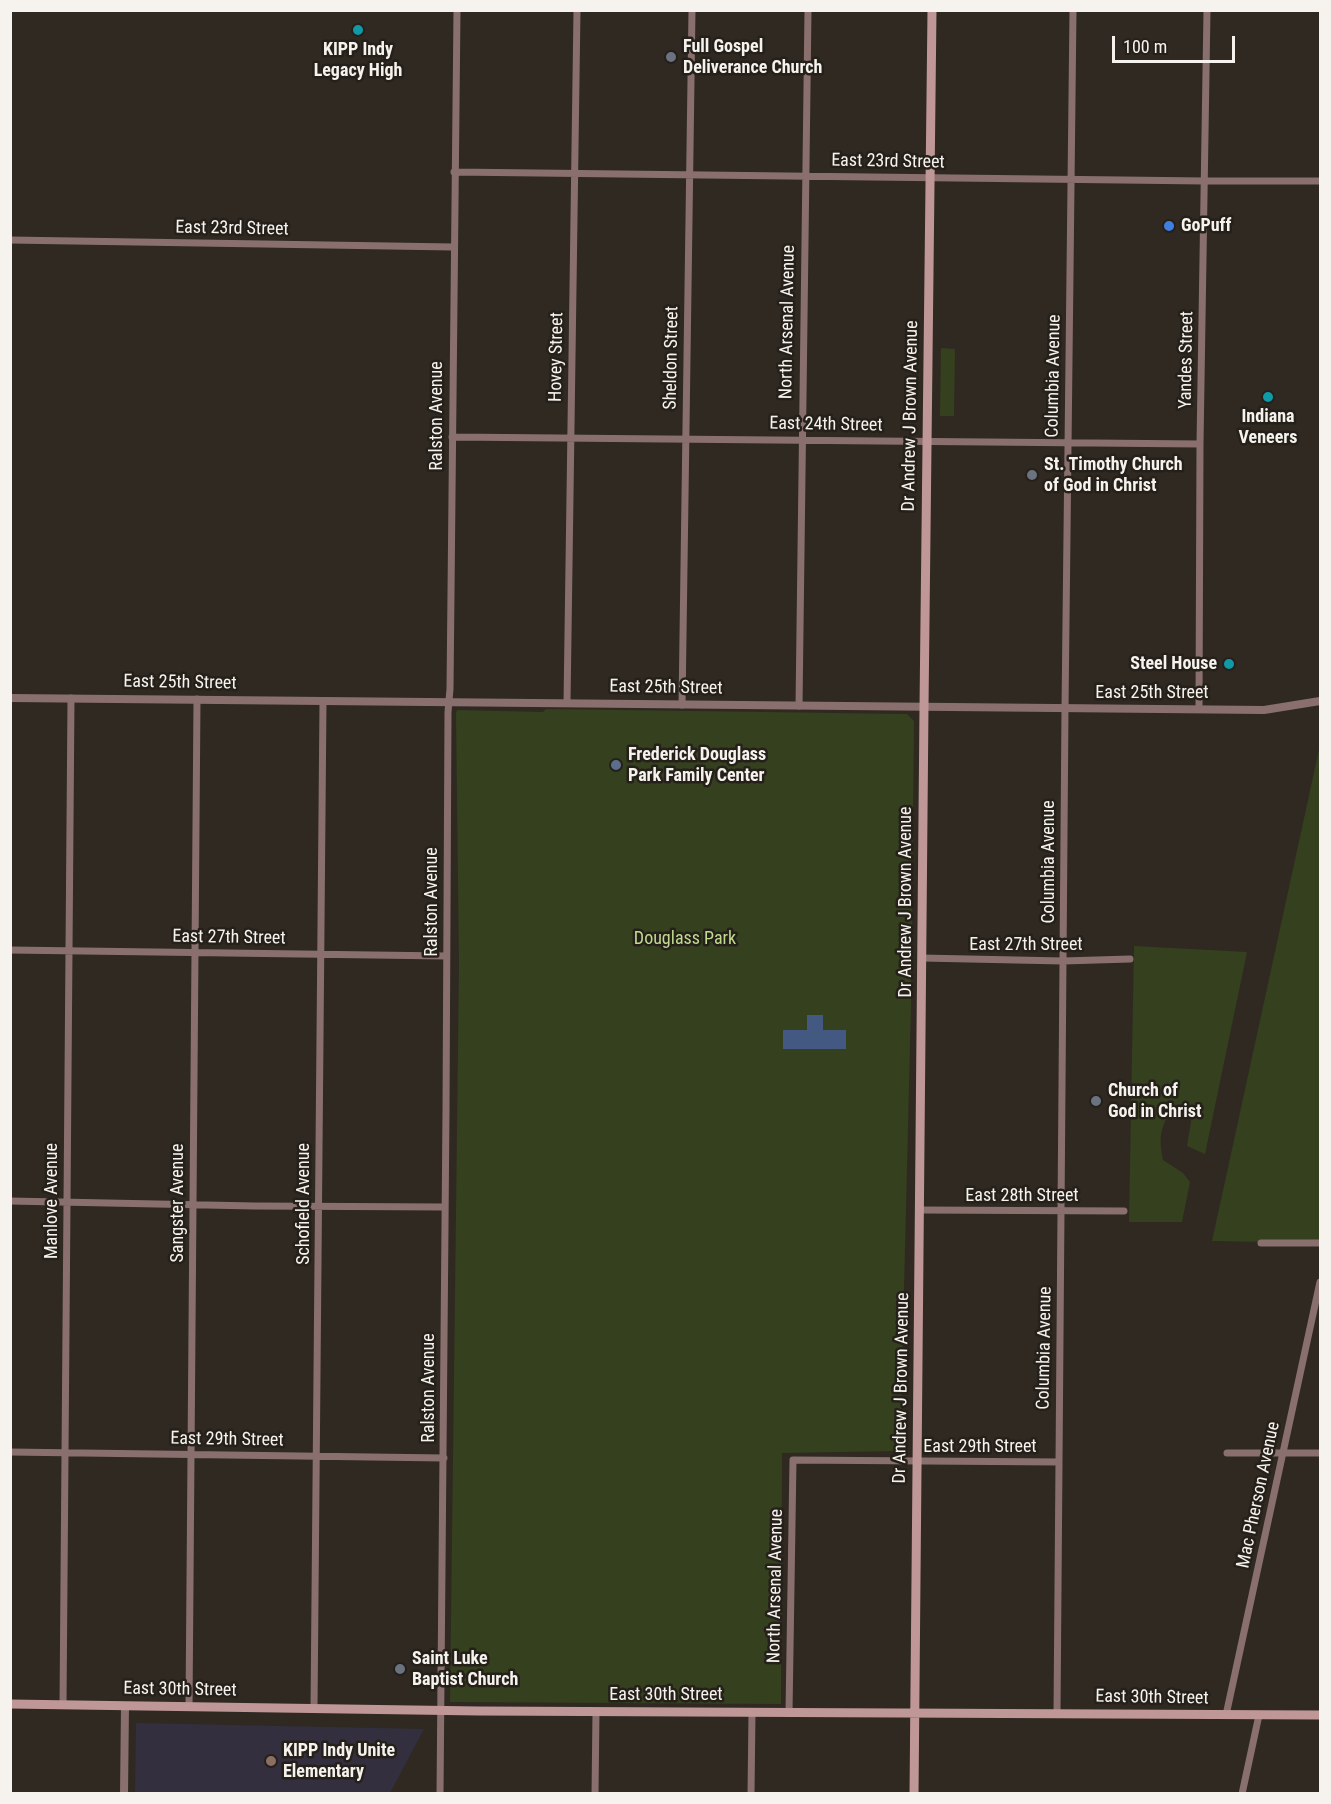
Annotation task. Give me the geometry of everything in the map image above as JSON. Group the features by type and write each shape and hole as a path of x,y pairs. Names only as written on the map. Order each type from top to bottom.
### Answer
{"main road":[{"name":"Dr Andrew J Brown Avenue","path":"914,1794 932,10"},
{"name":"East 30th Street","path":"10,1704 596,1712 1320,1715"}],"street":[{"name":"Ralston Avenue","path":"440,1794 446,956 457,10"},
{"name":"Hovey Street","path":"567,703 577,10"},
{"name":"Sheldon Street","path":"682,705 692,10"},
{"name":"North Arsenal Avenue","path":"799,706 808,10"},
{"name":"Columbia Avenue","path":"1057,1713 1073,10"},
{"name":"Yandes Street","path":"1199,709 1200,444 1207,10"},
{"name":"East 23rd Street","path":"454,172 1320,181"},
{"name":"East 23rd Street","path":"10,240 453,247"},
{"name":"East 24th Street","path":"452,437 1200,444"},
{"name":"East 25th Street","path":"10,698 1264,710 1320,701"},
{"name":"Manlove Avenue","path":"63,1705 71,698"},
{"name":"Sangster Avenue","path":"189,1707 197,699"},
{"name":"Schofield Avenue","path":"314,1708 323,701"},
{"name":"East 27th Street","path":"10,950 446,956"},
{"name":"East 27th Street","path":"922,958 1063,961 1130,959"},
{"path":"10,1200 446,1207"},
{"name":"East 28th Street","path":"920,1210 1125,1211"},
{"path":"1261,1244 1320,1243"},
{"name":"Mac Pherson Avenue","path":"1226,1715 1320,1282"},
{"name":"East 29th Street","path":"10,1452 444,1458"},
{"path":"1227,1453 1320,1453"},
{"name":"North Arsenal Avenue","path":"789,1713 793,1460"},
{"name":"East 29th Street","path":"793,1460 1059,1462"},
{"path":"124,1794 125,1706"},
{"path":"595,1794 596,1712"},
{"path":"751,1794 752,1712"},
{"path":"1242,1794 1259,1715"}],"shaded area":[{"name":"KIPP Indy Unite Elementary","path":"136,1723 424,1729 390,1793 135,1794"}],"green space":[{"path":"941,348 955,349 954,416 940,416"},
{"name":"Douglass Park","path":"546,709 907,714 914,721 911,1005 900,1451 782,1453 781,1704 450,1702 459,965 456,713 457,710 543,712"},
{"path":"1320,745 1320,1240 1212,1241"},
{"path":"1134,946 1247,952 1205,1154 1187,1146 1193,1110 1174,1105 1162,1131 1163,1160 1183,1173 1190,1182 1182,1222 1129,1222"}],"water":[{"path":"807,1015 823,1015 823,1030 846,1030 846,1049 783,1049 783,1030 807,1030"}],"place":[{"name":"KIPP Indy Legacy High","path":"358,30"},
{"name":"Full Gospel Deliverance Church","path":"671,57"},
{"name":"GoPuff","path":"1169,226"},
{"name":"Indiana Veneers","path":"1268,397"},
{"name":"St. Timothy Church of God in Christ","path":"1032,475"},
{"name":"Steel House","path":"1229,664"},
{"name":"Frederick Douglass Park Family Center","path":"616,765"},
{"name":"Church of God in Christ","path":"1096,1101"},
{"name":"Saint Luke Baptist Church","path":"400,1669"},
{"name":"KIPP Indy Unite Elementary","path":"271,1761"}]}
